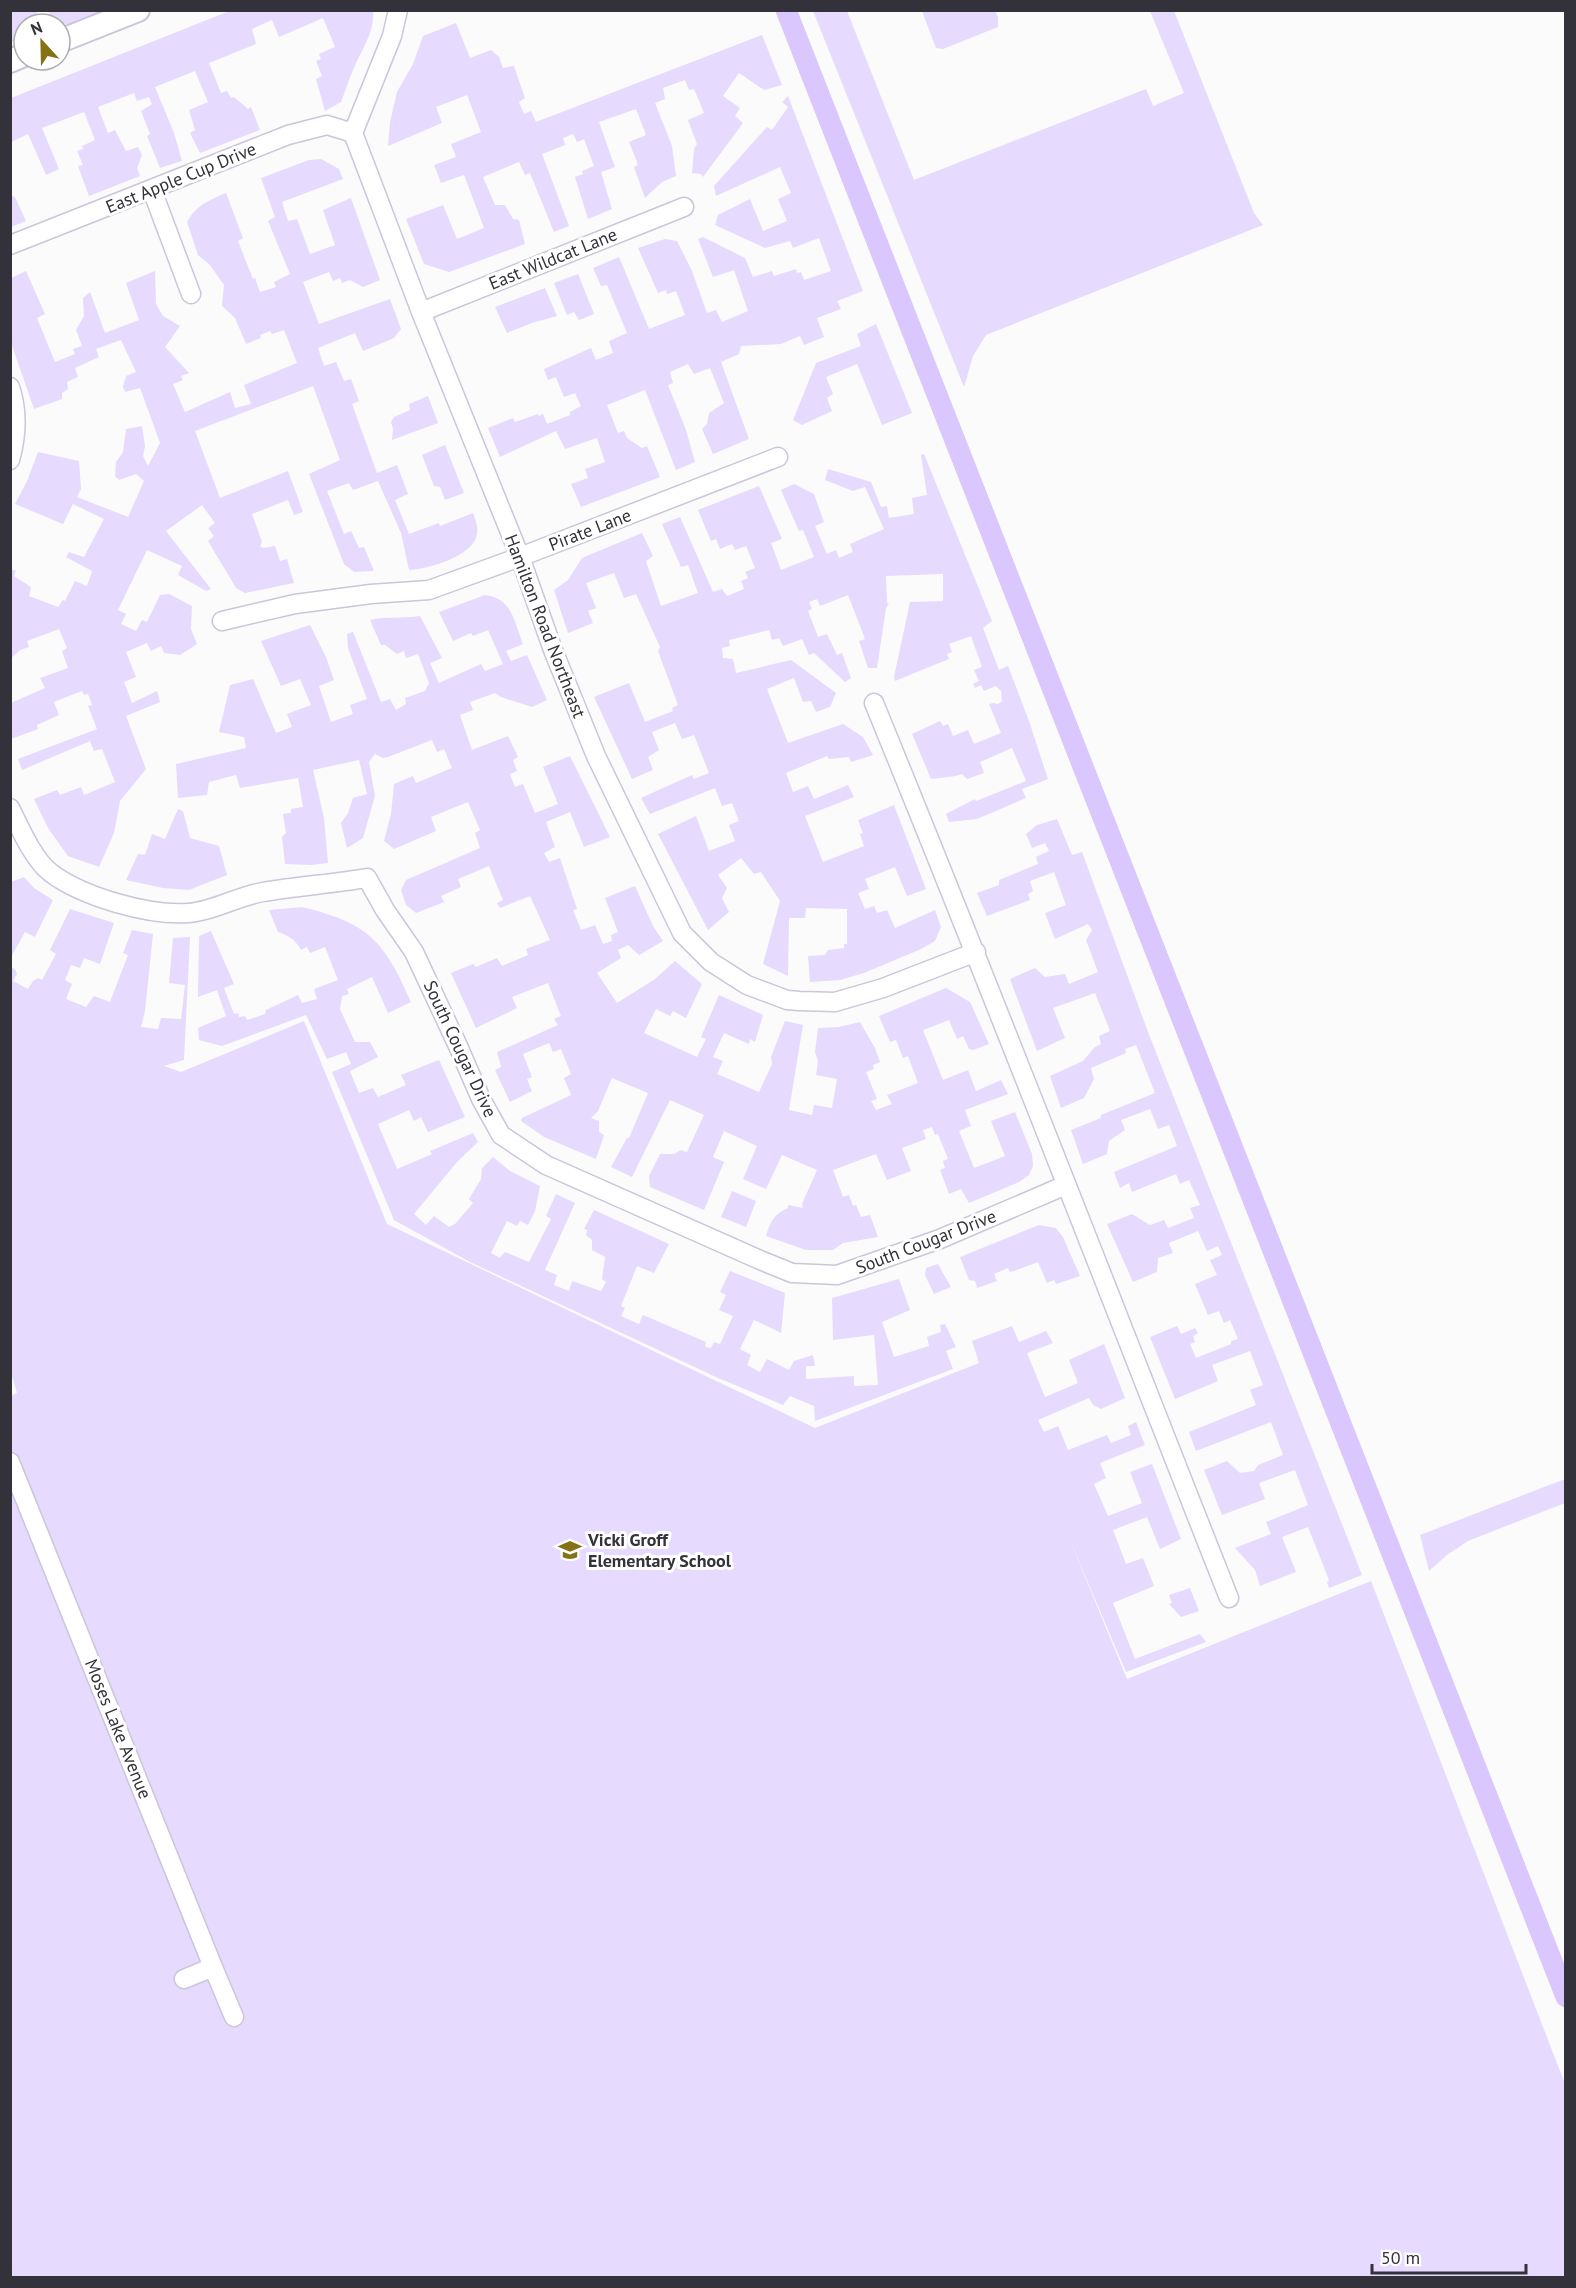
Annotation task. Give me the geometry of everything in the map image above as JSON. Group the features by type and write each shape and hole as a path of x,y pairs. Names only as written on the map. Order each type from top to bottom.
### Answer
{"street":[{"path":"72,36 138,10"},
{"path":"352,133 392,36 398,10"},
{"name":"East Apple Cup Drive","path":"10,245 288,135 327,125 352,133"},
{"name":"Hamilton Road Northeast","path":"352,133 600,766 682,933 711,962 747,985 787,1000 835,1002 883,988 976,952"},
{"path":"152,190 191,294"},
{"name":"East Wildcat Lane","path":"421,312 684,207"},
{"path":"10,387 15,402 16,439 10,460"},
{"name":"Pirate Lane","path":"222,621 295,604 371,594 429,590 778,457"},
{"path":"874,703 976,952 1065,1185 1229,1598"},
{"name":"South Cougar Drive","path":"10,808 25,840 50,872 104,898 152,912 190,913 261,892 367,878 414,952 459,1046 481,1099 501,1135 546,1165 792,1273 837,1275 848,1272 946,1237 1065,1185"},
{"name":"Moses Lake Avenue","path":"10,1462 234,2017"},
{"path":"184,1979 213,1967"}],"shaded area":[{"path":"11,10 36,11 12,12 11,42"},
{"path":"232,10 373,11 370,34 341,102 325,111 316,79 322,76 316,61 321,59 319,54 335,47 323,18 279,37 272,20 252,29 256,44 209,63 221,93 227,91 231,98 234,97 248,109 251,107 260,130 200,153 190,133 195,130 189,110 208,102 195,71 155,87 174,133 182,161 160,168 147,136 150,134 141,111 152,104 149,97 137,101 134,93 98,107 108,133 115,130 126,151 138,147 142,155 137,168 140,176 89,196 78,166 83,165 77,151 95,140 84,112 42,128 59,169 46,175 28,134 11,142 11,98"},
{"path":"110,11 72,25 72,12 48,12"},
{"path":"813,11 847,11 914,180 1146,89 1153,106 1184,93 1150,11 1174,11 1254,213 1263,225 986,335 973,356 964,387"},
{"path":"922,11 995,11 998,17 998,27 943,49 936,48"},
{"path":"456,23 470,58 491,50 499,57 503,68 514,66 525,98 519,102 524,114 531,111 536,122 762,35 782,85 764,90 739,73 723,96 740,108 735,116 743,123 703,177 701,174 692,173 694,149 697,144 688,120 704,113 694,89 689,90 685,80 663,88 665,99 655,103 672,146 676,176 662,182 645,198 634,167 638,165 629,142 646,135 636,109 599,122 615,167 601,172 612,209 588,219 575,177 594,166 584,139 577,142 573,134 563,138 565,145 542,154 569,226 554,232 530,173 525,175 519,162 483,177 495,205 505,205 513,219 519,220 525,244 449,272 424,264 406,219 443,205 457,239 484,228 464,175 441,183 434,165 456,157 451,144 481,132 467,95 436,107 442,123 388,146 390,122 397,92 413,64 423,36"},
{"path":"788,96 863,291 837,301 841,309 817,318 824,337 804,345 800,336 781,344 741,346 739,354 721,362 749,439 713,454 702,429 707,424 709,413 724,403 710,368 694,374 688,364 670,372 673,383 668,385 686,430 695,462 676,470 645,390 607,405 618,433 624,431 627,438 642,448 647,446 660,477 581,507 571,484 588,478 585,469 605,462 597,438 565,449 556,431 500,457 488,428 513,418 515,422 538,414 539,416 543,414 547,424 570,415 570,412 581,406 575,393 564,397 556,377 548,380 544,369 591,348 596,360 613,353 609,341 627,333 607,285 601,286 593,268 619,257 649,329 685,315 676,291 667,294 666,290 658,293 638,248 665,239 677,241 692,271 707,313 716,310 722,322 748,311 734,270 713,277 698,239 703,237 745,258 753,277 772,271 774,276 796,269 797,273 801,272 804,280 831,271 819,238 793,248 790,241 765,248 715,225 718,215 750,199 763,231 787,221 778,199 791,193 780,167 716,196 714,186 767,127 772,130 788,107 782,102"},
{"path":"321,159 339,169 343,179 282,202 288,221 297,219 310,254 335,245 323,210 351,198 380,280 363,287 350,280 342,283 340,278 333,281 329,272 303,282 319,324 390,299 401,329 394,338 363,351 355,333 318,348 324,366 336,362 344,381 351,379 359,401 352,404 377,473 397,465 408,494 395,500 409,534 439,523 440,526 473,513 477,530 475,540 455,557 435,565 409,570 401,533 378,481 353,490 349,483 327,491 344,534 351,531 359,548 364,547 374,571 354,572 344,564 309,474 340,460 313,386 195,431 220,498 288,471 303,512 294,515 288,500 252,514 262,542 260,546 263,548 275,546 280,561 287,559 294,583 245,593 236,588 208,541 214,536 208,528 215,523 202,505 166,531 211,589 206,591 178,575 182,566 147,550 118,610 126,614 121,624 136,631 142,620 147,622 160,595 169,594 192,606 191,629 197,644 180,655 164,653 161,646 151,651 147,643 126,652 136,677 124,682 132,703 157,691 160,702 126,716 146,769 120,801 114,833 99,867 68,856 48,828 34,799 57,790 60,795 81,787 84,795 115,782 102,749 94,751 90,741 22,770 18,759 97,729 88,706 92,705 88,694 84,695 82,691 54,702 59,715 37,725 38,729 11,739 11,703 45,688 40,678 68,668 62,651 67,648 59,629 27,641 29,647 20,650 11,658 11,569 16,571 14,576 31,587 29,596 58,607 63,600 65,601 75,581 87,586 92,571 66,557 69,552 84,557 104,519 73,504 63,524 15,504 38,452 79,461 81,489 77,497 128,517 144,481 136,474 119,480 115,476 116,462 123,452 126,429 142,426 145,446 143,456 148,466 160,443 140,388 125,392 123,387 126,376 136,372 121,340 96,349 99,357 75,368 78,377 67,382 68,389 62,393 62,399 34,409 11,343 11,278 26,271 45,314 37,318 55,362 75,354 73,349 82,346 76,330 84,316 83,298 90,292 105,333 139,320 126,283 155,271 156,304 163,316 180,326 165,347 189,373 181,376 183,380 173,384 185,412 230,392 235,408 251,404 244,385 297,363 284,330 272,334 270,331 260,335 261,338 246,344 235,318 222,306 224,285 210,265 198,255 187,222 199,207 226,193 243,238 238,241 253,279 255,278 260,292 276,287 274,282 290,274 268,221 275,217 261,178 309,160"},
{"path":"10,195 15,197 26,221 11,227"},
{"path":"578,274 594,314 579,320 574,312 567,315 554,283"},
{"path":"545,288 557,316 507,333 495,307"},
{"path":"876,324 912,413 882,425 857,364 826,377 833,394 827,398 832,411 802,425 793,420 816,363 861,346 857,334"},
{"path":"428,396 438,423 392,440 391,422 394,417 410,410 409,404"},
{"path":"445,445 464,493 445,500 440,487 434,486 422,455"},
{"path":"924,454 992,621 983,628 999,670 1008,666 1048,779 1022,789 1026,798 977,819 949,822 946,814 975,799 976,801 1026,781 1012,748 980,762 984,773 967,779 962,774 931,779 912,734 940,721 943,726 948,724 953,736 968,730 974,744 1001,733 989,704 998,704 1002,701 1001,691 996,686 984,691 981,685 975,688 973,684 979,681 974,670 982,667 971,636 949,644 952,652 947,654 949,659 895,681 910,602 943,601 943,574 886,576 887,603 889,603 886,608 877,668 868,668 859,641 865,639 848,595 820,606 817,599 809,602 812,609 808,611 818,637 827,634 837,655 842,653 851,678 845,682 814,653 809,655 802,639 783,646 779,638 772,640 769,630 729,640 730,646 722,648 723,658 733,659 736,673 791,660 836,693 830,707 816,712 811,701 803,702 794,678 767,689 788,743 843,724 863,737 873,755 851,762 849,757 829,759 827,756 786,773 793,792 808,786 814,799 848,785 854,797 805,816 823,862 864,846 860,834 863,833 858,820 894,805 926,889 907,896 895,867 865,879 869,889 858,893 865,909 874,906 877,913 887,910 895,928 935,910 941,927 935,941 864,973 840,980 810,982 808,956 825,955 828,950 844,948 844,944 847,944 847,909 806,908 805,918 789,918 788,976 763,964 780,901 761,872 754,874 741,858 718,875 727,888 722,898 729,912 708,930 658,834 696,816 709,851 735,841 729,825 739,821 732,803 722,806 715,788 650,814 641,798 692,775 694,779 709,773 694,735 682,739 675,723 652,732 659,750 648,757 653,770 632,779 594,697 629,683 645,722 673,711 672,708 678,705 658,651 660,647 636,594 624,598 614,573 586,583 596,608 588,611 593,623 568,633 554,590 568,580 582,558 642,533 653,556 646,561 661,606 698,593 688,565 681,567 662,524 680,517 713,592 722,589 727,596 744,589 741,581 748,578 745,572 755,568 746,546 735,550 732,544 720,549 716,539 711,541 698,510 759,486 782,539 771,543 781,570 814,557 803,530 799,531 781,490 794,484 814,494 824,522 815,526 827,554 836,550 839,558 853,552 850,544 884,529 865,487 853,491 825,480 828,469 871,482 881,507 887,506 889,518 914,514 912,498 927,495 921,455"},
{"path":"485,595 501,601 511,612 523,644 506,651 511,661 527,655 547,700 532,707 495,693 470,702 473,710 460,715 472,750 508,736 518,757 513,760 517,771 510,774 515,787 523,784 535,813 558,804 543,767 570,756 610,837 584,847 570,812 546,822 555,847 544,853 549,862 560,858 577,909 573,910 581,930 595,925 603,944 612,941 611,935 618,932 605,898 635,886 653,926 663,941 639,955 628,945 618,950 621,958 597,973 617,1003 655,979 675,961 702,984 686,1018 673,1011 670,1016 656,1009 644,1033 697,1057 706,1039 701,1037 719,995 763,1015 755,1042 750,1039 749,1044 724,1033 713,1057 723,1061 717,1074 759,1092 772,1064 771,1057 785,1021 803,1025 789,1110 812,1115 814,1105 832,1108 837,1079 816,1075 818,1061 815,1052 818,1028 839,1027 860,1022 880,1062 873,1065 874,1069 866,1072 877,1099 871,1101 876,1110 892,1104 887,1095 918,1083 908,1056 903,1058 896,1040 890,1042 879,1016 946,988 970,1002 989,1044 973,1050 969,1049 963,1036 957,1039 949,1020 923,1030 943,1080 968,1070 976,1091 1001,1080 1008,1094 965,1110 971,1126 959,1131 974,1168 1005,1156 991,1121 1015,1112 1032,1154 1033,1166 1029,1175 1019,1182 969,1203 961,1189 949,1194 940,1170 945,1168 943,1161 948,1159 938,1134 935,1135 932,1127 923,1130 926,1139 902,1148 911,1171 887,1180 876,1154 833,1170 843,1197 849,1195 861,1217 870,1215 878,1237 843,1243 833,1250 806,1250 766,1236 773,1219 788,1208 788,1205 803,1208 802,1204 817,1170 782,1155 766,1189 743,1179 757,1146 724,1131 713,1157 724,1162 704,1210 650,1187 649,1176 660,1154 674,1154 681,1150 687,1152 704,1115 670,1100 632,1177 611,1167 629,1138 648,1093 612,1078 598,1111 591,1118 599,1121 599,1132 604,1135 596,1159 544,1137 521,1121 522,1118 571,1095 564,1078 571,1074 561,1049 553,1052 549,1043 523,1054 532,1077 527,1079 532,1091 510,1102 495,1070 501,1067 497,1052 558,1025 554,1019 561,1016 548,983 512,997 517,1008 476,1028 451,973 473,964 476,967 497,958 502,966 528,955 526,949 550,940 530,896 500,908 497,903 503,900 489,866 458,879 461,887 441,896 444,902 416,913 406,905 401,890 406,880 480,848 475,833 480,830 468,802 431,817 436,831 394,849 384,841 391,814 394,784 413,776 416,783 452,768 444,749 437,752 432,740 388,757 383,758 375,754 369,762 375,796 363,838 347,848 341,823 348,813 353,798 367,794 359,760 313,770 324,818 328,863 285,864 282,837 286,833 283,814 291,813 291,809 303,807 298,778 240,788 236,775 209,782 207,795 178,798 176,764 246,748 244,737 219,732 230,685 253,679 276,733 292,727 287,714 311,705 300,679 281,686 261,641 310,625 326,657 334,680 319,686 331,722 353,714 350,705 367,699 348,648 347,634 353,632 381,702 390,699 396,710 406,704 405,698 425,691 429,683 418,654 406,658 404,651 397,654 385,645 381,645 370,620 420,616 442,658 430,663 439,683 481,664 485,671 503,664 488,630 473,636 471,633 453,641 439,612"},
{"path":"178,809 183,811 190,838 219,846 227,875 189,890 163,888 126,880 138,854 145,855 152,834 165,839"},
{"path":"1057,819 1072,855 1082,852 1148,1032 1362,1575 1329,1588 1327,1582 1329,1580 1308,1527 1282,1537 1296,1572 1260,1586 1255,1570 1235,1548 1271,1534 1266,1522 1308,1505 1295,1470 1259,1483 1265,1499 1222,1515 1204,1470 1227,1461 1240,1473 1254,1471 1258,1465 1283,1455 1271,1422 1196,1451 1189,1432 1256,1405 1250,1390 1263,1385 1250,1351 1212,1365 1218,1381 1175,1399 1150,1337 1177,1326 1181,1334 1195,1328 1198,1333 1193,1336 1195,1342 1190,1344 1196,1358 1238,1339 1230,1320 1224,1323 1219,1311 1208,1315 1195,1284 1217,1275 1210,1260 1222,1255 1218,1246 1207,1251 1198,1231 1169,1243 1173,1253 1158,1258 1157,1272 1133,1282 1107,1224 1132,1214 1150,1225 1164,1220 1168,1228 1194,1218 1190,1208 1200,1205 1189,1180 1180,1184 1176,1174 1132,1192 1129,1183 1120,1188 1114,1172 1177,1146 1169,1125 1158,1129 1150,1109 1121,1120 1125,1130 1109,1141 1107,1154 1083,1164 1071,1130 1155,1093 1136,1045 1125,1049 1126,1053 1091,1068 1094,1079 1084,1098 1061,1108 1050,1076 1083,1061 1095,1047 1101,1044 1099,1036 1110,1031 1095,993 1053,1008 1065,1038 1037,1051 1010,979 1035,968 1045,977 1065,974 1069,984 1098,972 1086,940 1092,930 1088,924 1055,939 1045,913 1066,905 1054,872 1030,881 1033,891 1028,894 1030,900 987,916 977,893 999,885 999,880 1038,864 1036,857 1049,851 1045,843 1032,848 1026,834 1037,825"},
{"path":"24,877 34,888 53,900 35,937 25,932 11,957 11,882"},
{"path":"302,907 343,920 371,937 392,963 411,1002 388,1013 372,977 347,989 349,994 342,996 340,1009 355,1042 370,1042 378,1057 350,1071 359,1093 373,1088 378,1097 406,1085 401,1075 439,1060 465,1117 428,1132 421,1117 414,1121 409,1110 378,1124 397,1169 432,1154 430,1151 473,1133 478,1142 457,1162 414,1214 426,1225 434,1216 449,1227 455,1224 473,1203 469,1199 481,1179 482,1168 493,1157 510,1171 540,1186 535,1211 528,1225 520,1221 517,1226 507,1221 491,1253 500,1258 505,1252 529,1262 551,1219 546,1216 556,1194 575,1203 545,1270 557,1275 554,1285 569,1291 572,1281 601,1291 606,1282 602,1279 605,1257 592,1250 592,1240 586,1235 587,1230 584,1229 594,1210 669,1244 654,1273 637,1266 621,1306 625,1308 621,1316 639,1324 643,1315 706,1342 705,1347 711,1348 714,1342 720,1344 733,1316 719,1310 726,1295 720,1292 730,1271 785,1293 781,1333 754,1320 740,1349 751,1355 747,1365 760,1372 767,1359 789,1370 794,1361 813,1355 815,1366 806,1366 806,1379 854,1376 854,1386 878,1385 874,1335 833,1340 832,1298 899,1279 910,1310 882,1322 894,1357 929,1346 927,1337 941,1332 940,1325 945,1324 956,1347 946,1351 953,1369 815,1421 814,1406 790,1396 783,1405 718,1378 470,1262 394,1220 332,1072 351,1064 346,1052 327,1059 306,1015 222,1046 199,1040 198,1028 226,1016 217,990 198,997 199,936 211,931 234,984 224,988 234,1014 238,1013 239,1017 245,1016 247,1020 265,1014 266,1010 298,995 302,1003 317,999 314,989 338,980 325,947 310,953 307,947 301,950 291,938 278,932 269,910"},
{"path":"70,909 114,923 100,964 84,958 80,968 71,965 65,980 72,984 66,999 86,1007 94,996 110,1002 128,955 123,953 132,930 153,934 145,1011 141,1027 158,1029 161,1018 181,1019 185,985 169,983 173,938 190,937 184,1060 164,1066 181,1072 304,1021 387,1224 815,1428 979,1363 972,1341 1012,1326 1019,1342 1046,1331 1053,1343 1027,1353 1045,1397 1078,1383 1069,1360 1104,1344 1125,1398 1101,1409 1093,1405 1089,1398 1038,1420 1044,1432 1058,1426 1068,1450 1107,1435 1111,1443 1131,1435 1128,1426 1136,1422 1145,1445 1100,1463 1106,1478 1094,1484 1108,1516 1142,1503 1130,1472 1152,1464 1181,1539 1160,1549 1147,1517 1113,1530 1126,1564 1143,1558 1154,1586 1113,1603 1135,1659 1200,1634 1206,1642 1126,1672 1067,1533 1127,1679 1371,1581 1565,2084 1565,2277 11,2277 10,1396 17,1393 10,1370 10,967 15,969 17,974 13,981 28,989 33,981 38,978 42,980 56,954 50,950"},
{"path":"732,1191 756,1201 746,1227 721,1217"},
{"path":"1039,1225 1056,1228 1063,1237 1080,1276 1056,1284 1054,1280 1047,1283 1038,1262 1010,1272 1008,1268 994,1274 997,1281 977,1288 975,1281 969,1280 960,1257"},
{"path":"938,1264 951,1287 934,1294 925,1275 926,1268"},
{"path":"1565,1479 1565,1503 1468,1541 1429,1571 1420,1535"},
{"path":"1190,1588 1199,1611 1181,1617 1169,1604 1172,1603 1169,1595"}],"waterway":[{"path":"786,10 1566,1997"}],"place":[{"name":"Vicki Groff Elementary School","path":"570,1550"}]}
